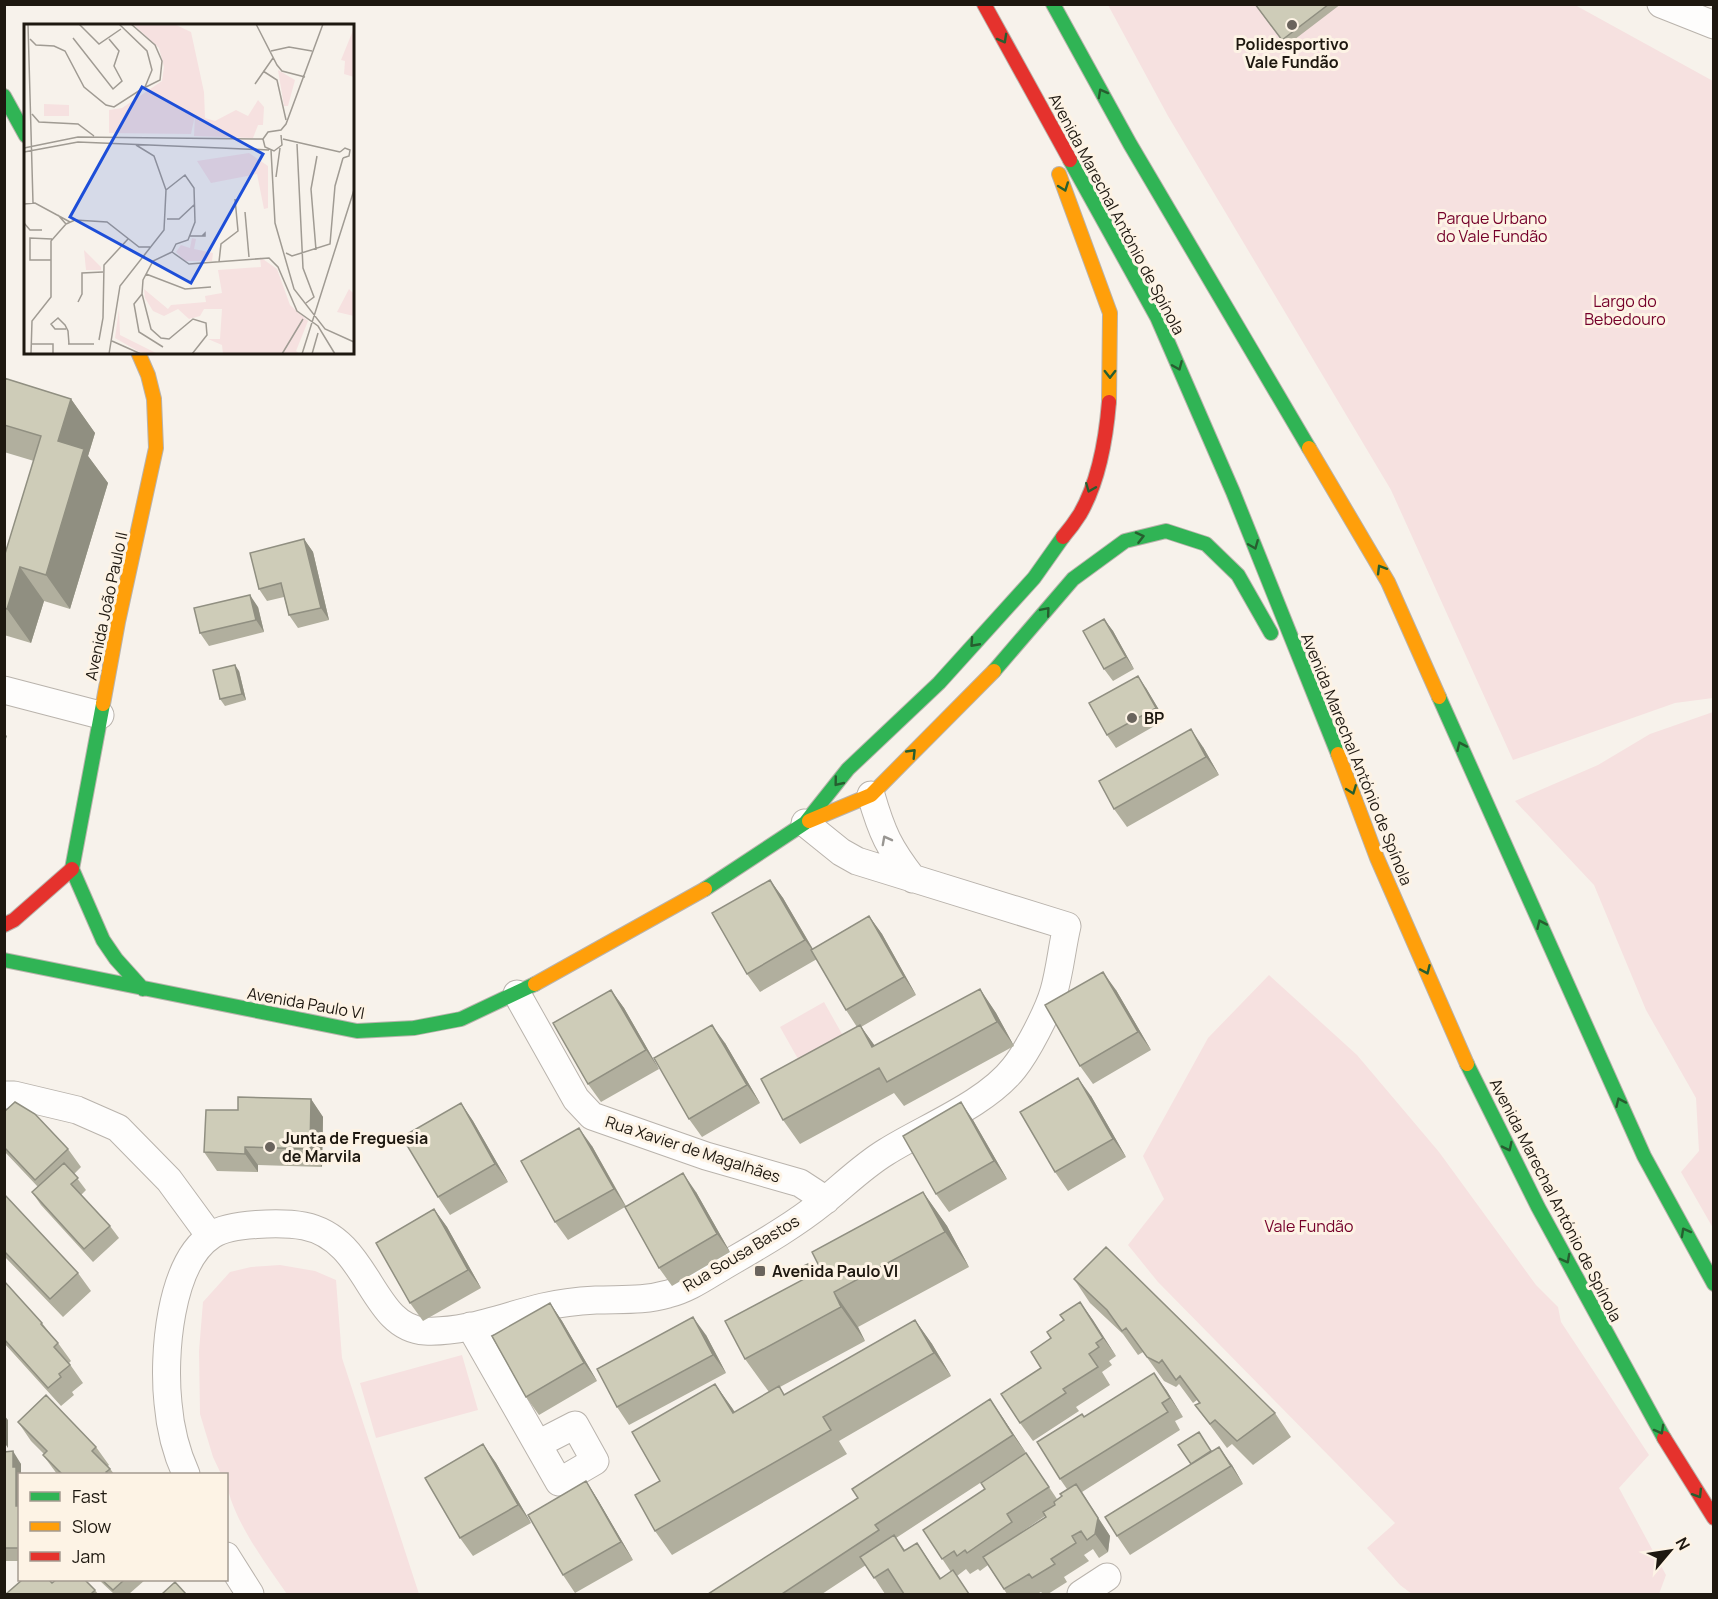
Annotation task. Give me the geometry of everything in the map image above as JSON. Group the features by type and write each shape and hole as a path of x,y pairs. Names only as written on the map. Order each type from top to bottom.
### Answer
{"main road":[{"name":"Avenida Marechal António de Spínola","path":"984,4 1157,317 1233,492 1331,735 1377,858 1466,1062 1538,1207 1634,1383 1713,1518"},
{"path":"1053,4 1130,144 1388,582 1644,1156 1713,1284"},
{"path":"805,823 848,770 939,683 1034,578 1080,514 1095,477 1107,432 1110,313 1022,74"},
{"path":"4,96 24,132"},
{"name":"Avenida João Paulo II","path":"72,868 118,622 156,448 158,423 155,403 150,380 139,354"},
{"path":"805,823 871,795 1000,664 1073,579 1125,541 1166,531 1206,544 1238,575 1331,735"},
{"name":"Avenida Paulo VI","path":"4,960 357,1031 414,1028 453,1020 517,994 715,883 805,823"},
{"path":"4,925 22,913 72,868 103,940 116,959 143,989"}],"street":[{"path":"1661,4 1713,25"},
{"path":"4,690 100,715"},
{"path":"871,795 881,829 894,854 913,879"},
{"path":"805,823 841,852 857,861 913,879"},
{"name":"Rua Sousa Bastos","path":"210,1236 221,1230 269,1225 290,1225 320,1231 330,1236 351,1254 379,1300 405,1325 413,1329 429,1331 470,1326 564,1303 644,1300 672,1293 690,1285 749,1251 826,1200 878,1157 971,1103 1006,1077 1024,1053 1053,993 1067,926 913,879"},
{"name":"Rua Xavier de Magalhães","path":"517,994 576,1099 592,1116 706,1156 800,1183 826,1200"},
{"path":"4,1095 14,1095 77,1110 118,1128 169,1180 210,1236 200,1246 184,1271 176,1294 169,1335 168,1404 173,1434 186,1473"},
{"path":"470,1326 538,1444"},
{"path":"228,1559 250,1594"},
{"path":"1081,1594 1107,1577"}],"green space":[{"name":"Parque Urbano do Vale Fundão","path":"1108,5 1575,5 1713,81 1713,698 1675,703 1513,760 1391,490 1168,116"},
{"path":"1714,712 1713,1228 1681,1172 1699,1151 1696,1098 1646,1010 1594,885 1515,801 1598,765 1650,734"},
{"name":"Vale Fundão","path":"1269,975 1357,1055 1439,1152 1536,1285 1558,1307 1561,1322 1649,1455 1619,1488 1666,1575 1659,1594 1412,1594 1400,1585 1367,1548 1395,1523 1158,1282 1128,1245 1164,1199 1143,1156 1208,1038"},
{"path":"824,1002 846,1041 802,1066 780,1027"},
{"path":"280,1265 315,1271 336,1280 342,1358 419,1594 287,1594 240,1520 228,1489 228,1473 221,1473 213,1457 200,1414 199,1351 203,1302 230,1272 251,1267"},
{"path":"462,1355 478,1410 376,1438 360,1383"}],"building":[{"name":"Polidesportivo Vale Fundão","path":"1255,4 1329,4 1282,40"},
{"path":"4,378 71,399 58,441 84,449 46,575 20,567 7,609 4,608 4,557 41,436 4,425"},
{"path":"304,539 321,608 289,615 281,583 259,589 250,553"},
{"path":"250,595 256,620 200,633 194,608"},
{"path":"1104,619 1126,657 1104,669 1083,631"},
{"path":"235,665 242,694 220,699 213,670"},
{"path":"1138,676 1156,708 1107,735 1089,703"},
{"path":"1191,729 1206,757 1114,809 1099,781"},
{"path":"770,880 805,940 747,974 712,913"},
{"path":"869,916 904,977 846,1010 811,950"},
{"path":"1103,972 1138,1032 1080,1066 1045,1005"},
{"path":"980,989 997,1022 887,1082 879,1068 783,1120 761,1079 860,1025 872,1047"},
{"path":"611,990 646,1050 588,1084 553,1023"},
{"path":"712,1025 747,1085 689,1119 654,1058"},
{"path":"1078,1078 1113,1139 1055,1172 1020,1112"},
{"path":"238,1097 311,1099 310,1149 245,1147 245,1154 204,1152 206,1110 238,1110"},
{"path":"15,1102 35,1114 68,1149 35,1180 4,1147 4,1112"},
{"path":"961,1102 994,1161 936,1194 903,1136"},
{"path":"461,1103 495,1164 438,1197 402,1137"},
{"path":"579,1128 614,1189 555,1222 521,1161"},
{"path":"64,1163 78,1178 71,1184 110,1226 84,1249 32,1192"},
{"path":"683,1173 717,1234 659,1268 625,1207"},
{"path":"923,1192 945,1232 834,1292 841,1307 745,1359 725,1321 821,1270 812,1252"},
{"path":"4,1194 78,1273 50,1299 4,1251"},
{"path":"434,1209 468,1270 410,1303 376,1243"},
{"path":"1106,1247 1275,1413 1237,1441 1215,1420 1210,1424 1195,1405 1200,1403 1180,1376 1176,1380 1162,1360 1159,1363 1147,1357 1126,1328 1122,1331 1107,1310 1074,1279"},
{"path":"808,1264 814,1274 805,1278 799,1268"},
{"path":"4,1281 58,1343 54,1347 70,1365 48,1388 4,1339"},
{"path":"1080,1302 1103,1338 1096,1343 1099,1347 1089,1354 1098,1367 1063,1389 1066,1393 1020,1423 1001,1394 1041,1368 1031,1352 1051,1338 1047,1332 1064,1320 1060,1315"},
{"path":"550,1303 584,1363 526,1397 492,1336"},
{"path":"693,1317 713,1355 617,1407 597,1369"},
{"path":"915,1320 934,1353 823,1417 831,1430 655,1531 635,1495 660,1481 632,1432 715,1384 733,1413 779,1386 784,1395"},
{"path":"1154,1373 1170,1398 1162,1403 1168,1412 1060,1479 1037,1442 1082,1414 1084,1417"},
{"path":"46,1395 96,1447 92,1451 110,1469 107,1473 61,1473 43,1455 47,1451 18,1422"},
{"path":"990,1399 1013,1435 875,1525 879,1530 782,1594 708,1594 858,1498 852,1489"},
{"path":"1199,1432 1211,1451 1191,1464 1178,1445"},
{"path":"483,1444 518,1505 460,1538 425,1478"},
{"path":"1219,1447 1231,1466 1117,1536 1105,1517"},
{"path":"13,1451 13,1467 16,1467 18,1548 4,1548 4,1452"},
{"path":"1026,1453 1049,1487 1007,1514 1012,1522 967,1553 965,1550 957,1556 954,1551 942,1559 923,1530 985,1489 981,1483"},
{"path":"586,1481 621,1542 563,1575 528,1515"},
{"path":"1076,1484 1098,1518 1095,1534 1087,1540 1081,1531 1072,1536 1076,1543 1051,1559 1055,1564 1032,1578 1029,1574 1004,1589 983,1557 1046,1517 1043,1512 1055,1505 1054,1502 1062,1496 1060,1494"},
{"path":"894,1535 904,1551 917,1543 940,1579 953,1570 969,1594 904,1594 888,1569 874,1578 860,1557"},
{"path":"21,1581 50,1581 52,1583 55,1581 86,1581 95,1590 91,1594 6,1594"},
{"path":"103,1581 123,1581 113,1590"},
{"path":"175,1582 186,1594 162,1594"}],"traffic: fast":[{"path":"1053,4 1130,144 1309,448"},
{"path":"4,96 24,132"},
{"path":"1070,160 1157,317 1233,492 1338,754"},
{"path":"994,671 1073,579 1125,541 1166,531 1206,544 1238,575 1271,633"},
{"path":"805,823 848,769 939,683 1034,578 1063,537"},
{"path":"1439,697 1644,1156 1714,1284"},
{"path":"103,704 72,869 103,940 116,959 143,989"},
{"path":"705,889 805,823"},
{"path":"4,960 357,1031 414,1028 461,1019 535,984"},
{"path":"1467,1064 1538,1207 1664,1438"}],"traffic: slow":[{"path":"1059,174 1110,313 1109,402"},
{"path":"103,704 118,622 156,448 154,399 148,375 139,354"},
{"path":"1309,448 1388,582 1439,697"},
{"path":"809,821 871,795 994,671"},
{"path":"1338,754 1377,858 1467,1064"},
{"path":"535,984 705,889"}],"traffic: jam":[{"path":"984,4 1070,160"},
{"path":"1063,537 1080,514 1097,474 1104,445 1109,402"},
{"path":"4,925 14,920 72,869"},
{"path":"1664,1438 1714,1518"}],"place":[{"name":"Polidesportivo Vale Fundão","path":"1292,25"},
{"name":"BP","path":"1132,718"},
{"name":"Junta de Freguesia de Marvila","path":"270,1147"},
{"name":"Avenida Paulo VI","path":"760,1271"}],"park label":[{"name":"Largo do Bebedouro","path":"1625,310"}]}
